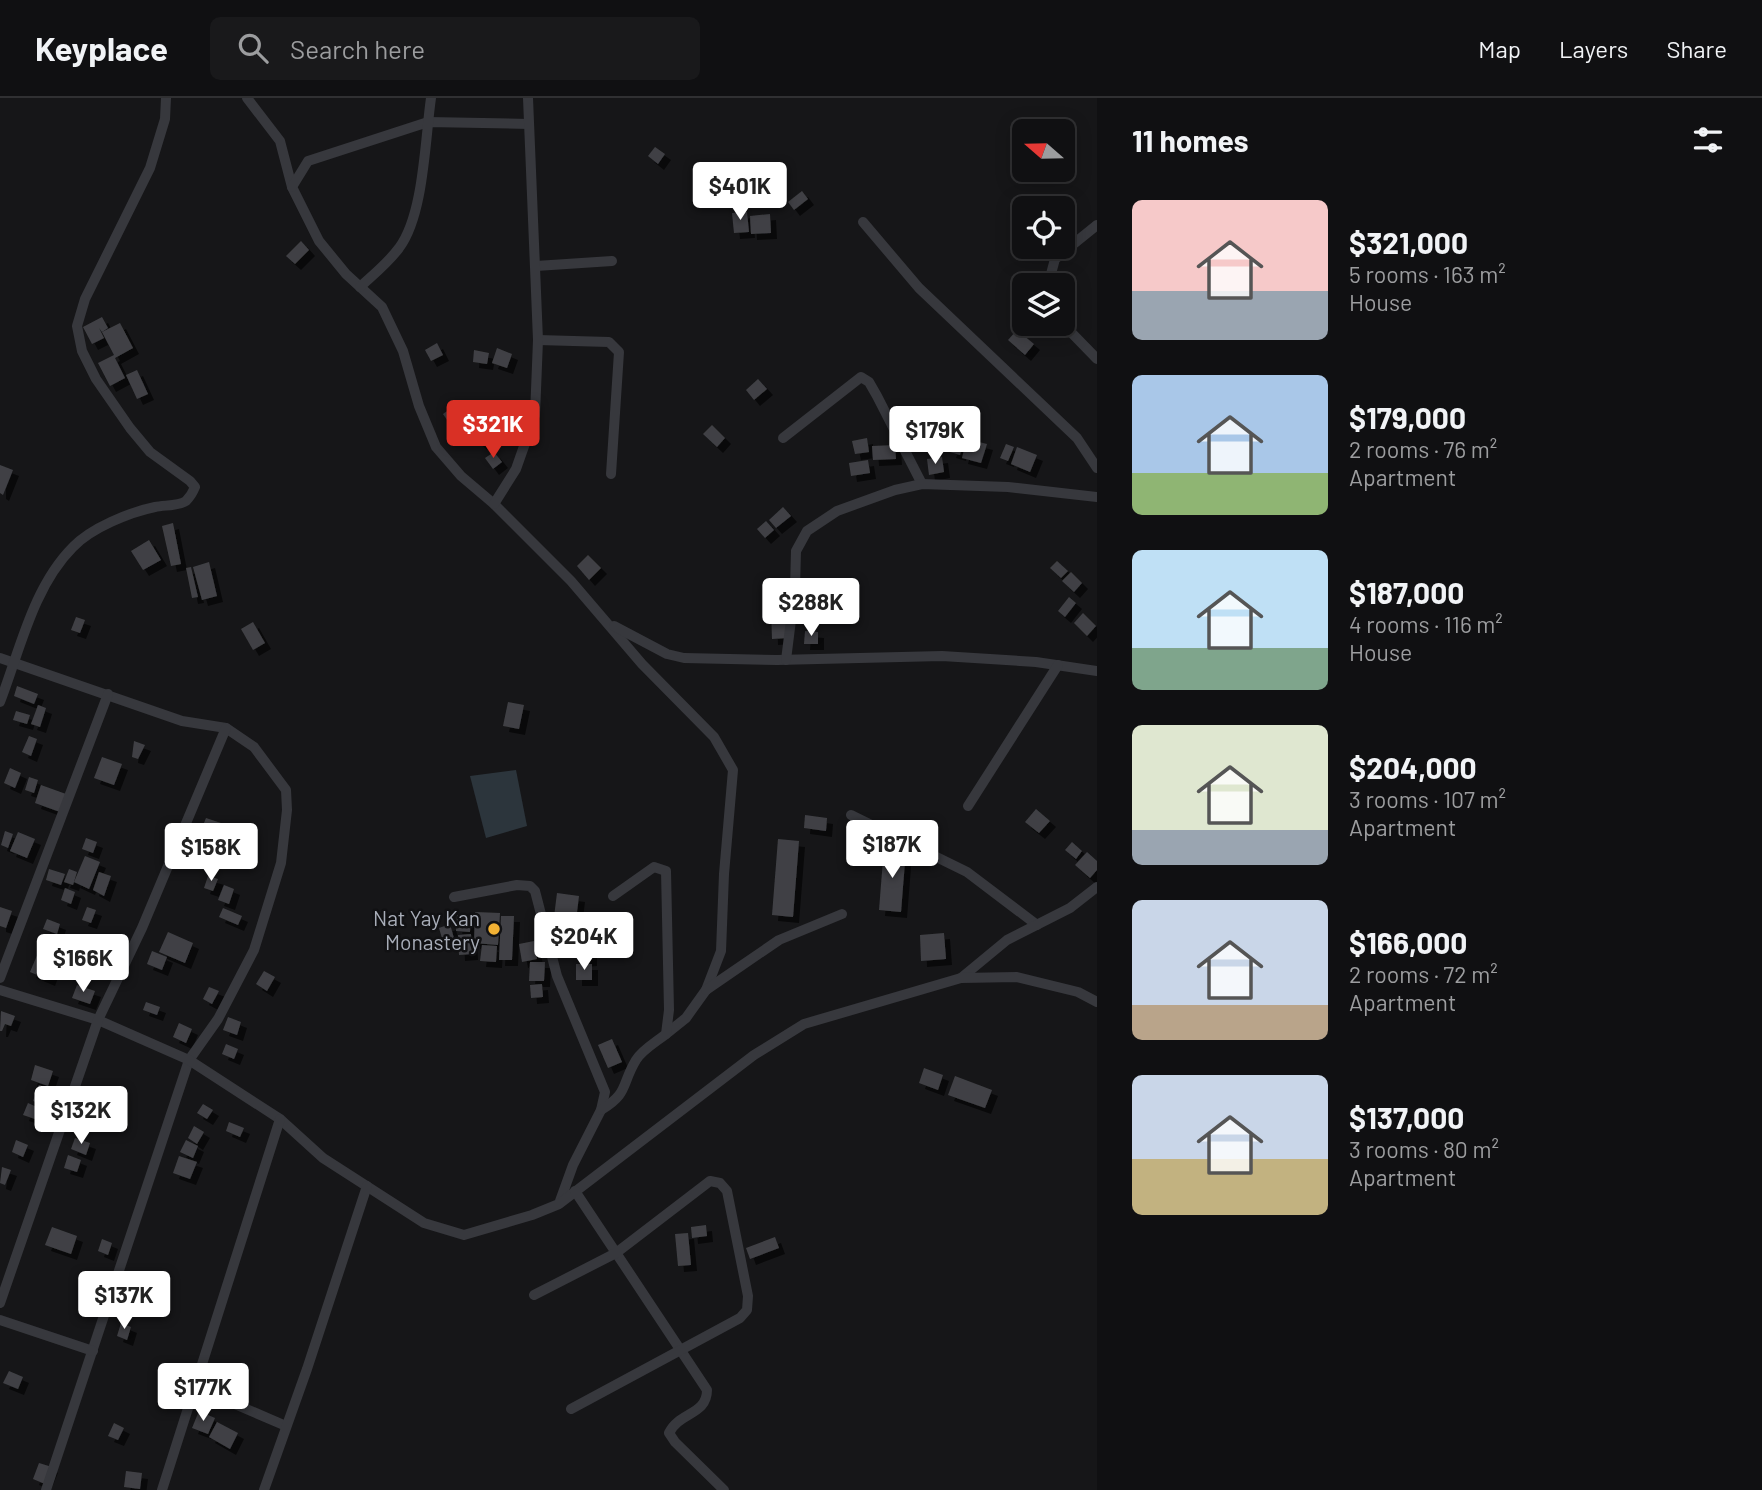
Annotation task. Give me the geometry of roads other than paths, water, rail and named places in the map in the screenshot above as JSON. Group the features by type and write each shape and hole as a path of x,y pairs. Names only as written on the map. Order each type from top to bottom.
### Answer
{"street":[{"path":"0,702 33,611 54,571 73,547 85,537 124,517 152,508 183,503 195,487 150,453 130,428 96,379 82,351 77,326 85,299 150,168 165,119 166,98"},
{"path":"247,98 280,141 292,187 319,241 346,274 382,307 403,351 419,406 436,447 461,476 494,504 571,581 642,664 714,737 733,770 724,874 721,951 706,989 686,1017 637,1057 623,1092 617,1100 601,1110"},
{"path":"360,287 400,247 411,221 418,202 431,98"},
{"path":"494,504 516,468 535,415 538,340 528,98"},
{"path":"292,187 308,161 428,122 529,124"},
{"path":"863,222 919,288 1077,438 1097,468"},
{"path":"1051,273 1055,259 1097,225"},
{"path":"536,266 612,261"},
{"path":"1075,336 1097,359"},
{"path":"538,340 609,342 619,352 611,474"},
{"path":"783,438 861,377 869,382 877,396 922,484"},
{"path":"786,660 796,551 807,531 836,511 895,490 922,484 1008,487 1097,497"},
{"path":"608,624 667,654 684,659 786,660 942,656 1058,665 1097,671"},
{"path":"0,658 182,721 226,728 254,747 286,790 287,810 281,863 254,950 218,1019 189,1060 46,1490"},
{"path":"968,806 1058,665"},
{"path":"0,978 108,694"},
{"path":"0,1303 98,1020 147,916 226,728"},
{"path":"851,815 967,872 1037,925"},
{"path":"613,896 654,867 666,871 669,1010 666,1034"},
{"path":"454,897 517,885 530,886 535,891 557,976 605,1092 601,1110 573,1165 559,1203"},
{"path":"961,978 1007,940 1070,908 1097,887"},
{"path":"706,989 779,940 842,914"},
{"path":"0,990 98,1020 189,1060 280,1119 323,1158 424,1223 464,1235 532,1215 559,1203 754,1055 804,1024 961,978 1017,977 1078,992 1097,1002"},
{"path":"162,1490 280,1119"},
{"path":"534,1294 616,1253 709,1181 720,1183 727,1191 748,1296 747,1310 740,1318 571,1409"},
{"path":"264,1490 367,1186"},
{"path":"575,1191 707,1390 707,1399 703,1406 673,1423 669,1433 674,1442 724,1490"},
{"path":"0,1320 93,1351"},
{"path":"195,1387 286,1426"}],"place":[{"name":"Nat Yay Kan Monastery","path":"494,929"}]}
